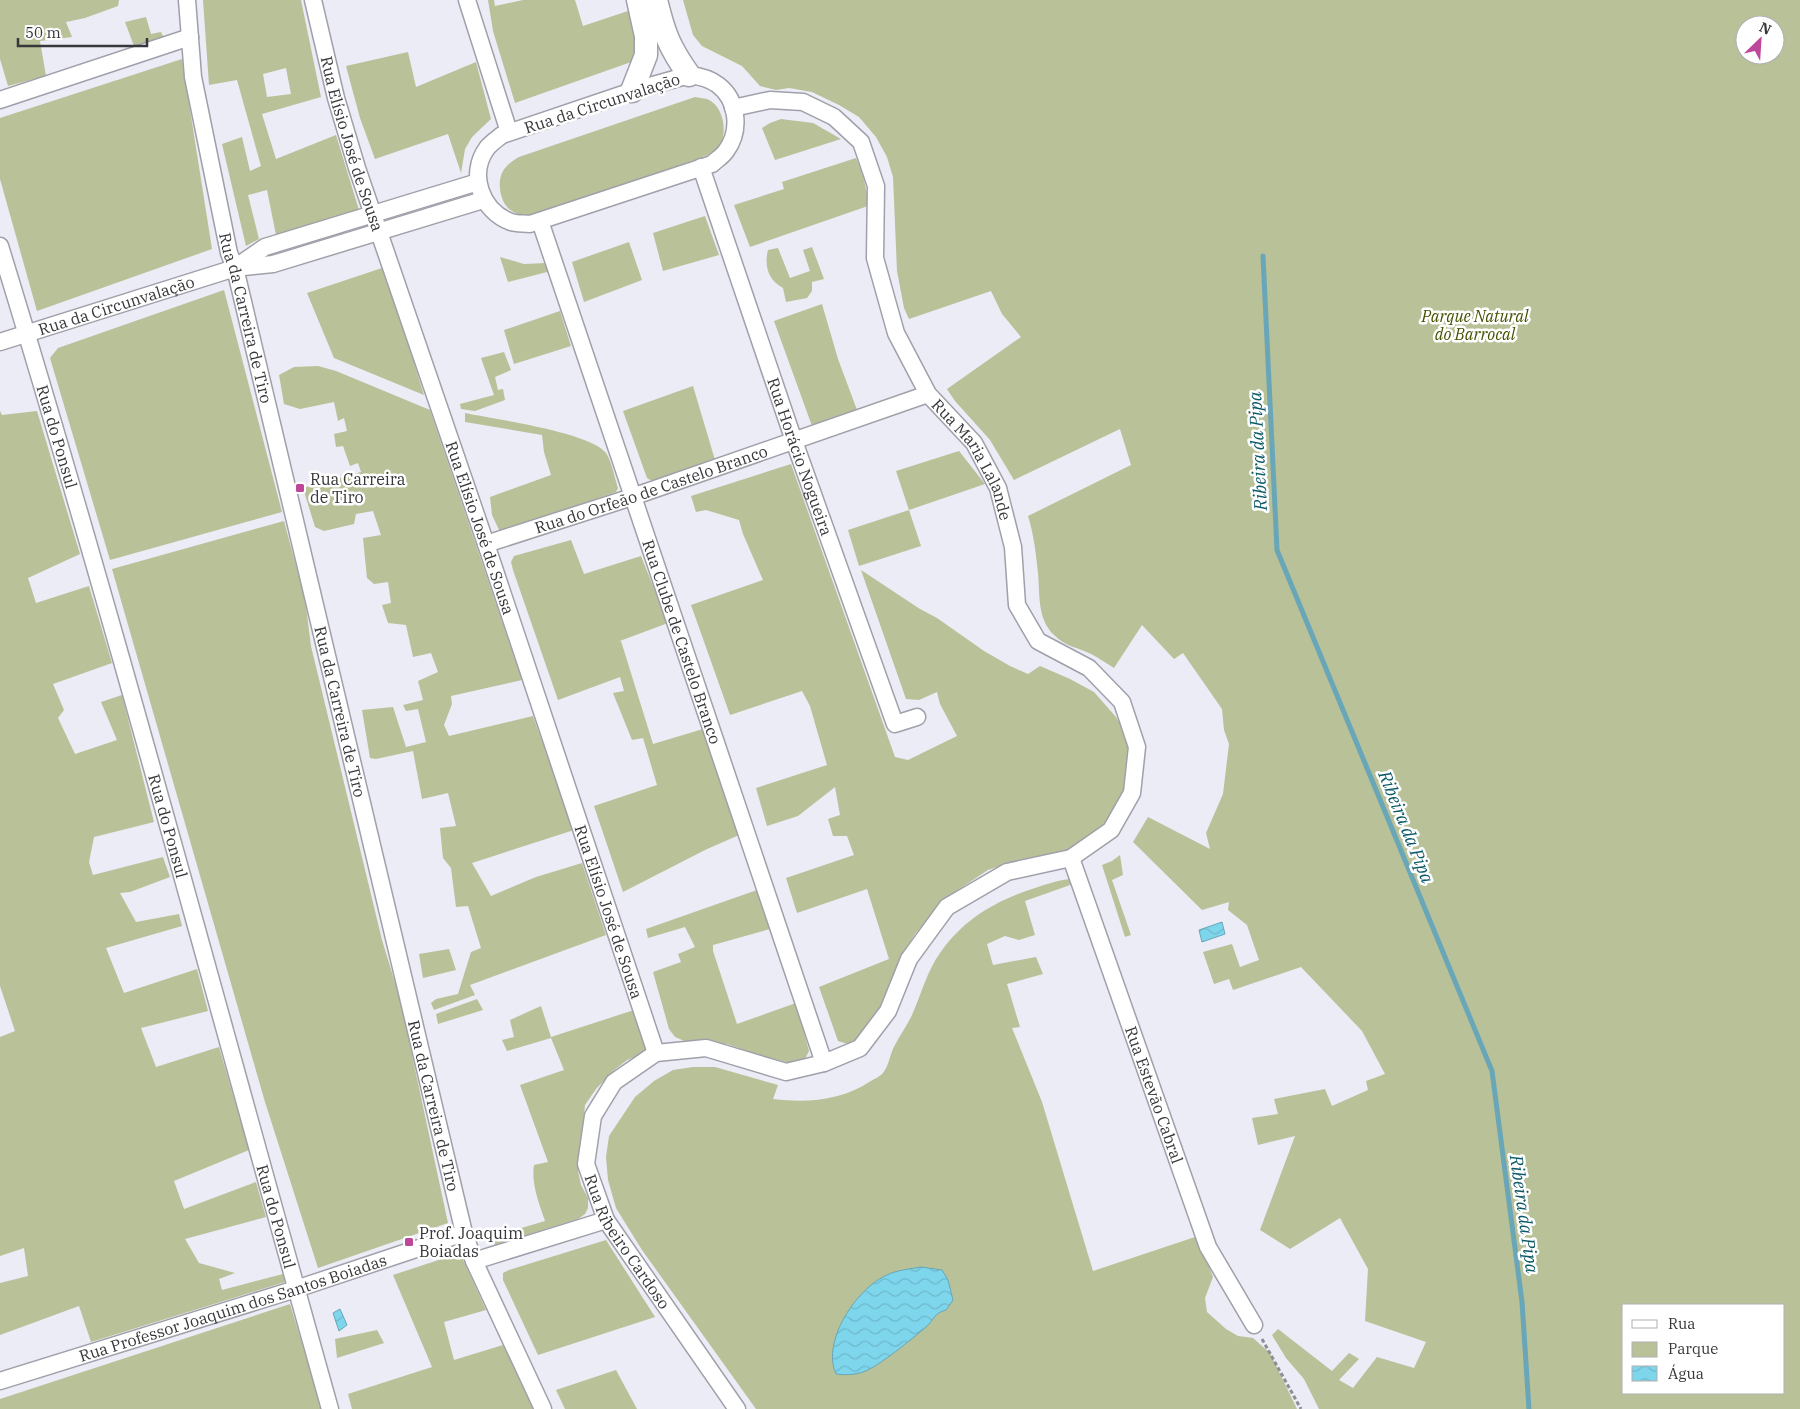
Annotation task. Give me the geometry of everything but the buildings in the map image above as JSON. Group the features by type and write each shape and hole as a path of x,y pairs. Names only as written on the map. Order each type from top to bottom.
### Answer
{"main road":[{"path":"632,91 646,55 646,36 638,0"},
{"path":"656,0 664,33 674,54 689,75"}],"street":[{"name":"Rua da Carreira de Tiro","path":"187,0 193,77 229,253 235,268 464,1233 474,1260 543,1409"},
{"name":"Rua Elísio José de Sousa","path":"313,0 336,98 372,214 486,544 656,1053"},
{"path":"467,0 509,132"},
{"path":"0,100 190,37"},
{"name":"Rua da Circunvalação","path":"689,75 701,77 718,85 730,99 736,117 734,135 726,152 712,164 530,224 512,222 496,214 483,200 478,182 479,164 488,147 502,135 632,91 689,75"},
{"name":"Rua Maria Lalande","path":"733,108 770,100 803,102 834,117 861,142 876,186 875,258 896,333 928,394 974,443 998,488 1013,547 1017,605 1038,641 1089,668 1122,702 1137,747 1132,793 1111,830 1071,858"},
{"name":"Rua Horácio Nogueira","path":"701,167 794,441 895,724 917,717"},
{"name":"Rua da Circunvalação","path":"235,268 265,247 478,182"},
{"name":"Rua da Circunvalação","path":"0,342 235,268 273,264 483,200"},
{"name":"Rua Clube de Castelo Branco","path":"540,220 824,1063"},
{"name":"Rua do Ponsul","path":"0,246 27,334 248,1111 330,1409"},
{"name":"Rua do Orfeão de Castelo Branco","path":"486,544 632,497 928,394"},
{"name":"Rua Ribeiro Cardoso","path":"737,1409 606,1220 586,1164 593,1116 614,1082 656,1053 706,1048 786,1072 824,1063 860,1048 888,1011 909,959 947,907 1007,872 1071,858"},
{"name":"Rua Estevão Cabral","path":"1071,858 1208,1247 1254,1325"},
{"path":"474,1260 606,1220"},
{"name":"Rua Professor Joaquim dos Santos Boiadas","path":"0,1381 296,1289 464,1233"}],"path":[{"path":"1254,1325 1301,1409"}],"green space":[{"path":"0,0 119,0 118,6 85,18 66,22 72,37 40,41 46,76 8,86 0,59"},
{"path":"203,0 301,0 321,97 262,114 276,159 336,135 359,210 276,235 267,190 248,195 259,239 246,246 222,144 242,137 250,171 261,166 237,80 209,85","holes":["286,68 291,94 267,97 263,74"]},
{"path":"488,0 494,0 495,6 523,0 575,0 583,26 631,10 639,38 634,61 515,103 493,31"},
{"name":"Parque Natural do Barrocal","path":"683,0 1800,0 1800,1409 1319,1409 1304,1379 1286,1358 1272,1335 1278,1329 1332,1371 1349,1353 1359,1359 1339,1380 1353,1388 1377,1357 1414,1368 1426,1342 1365,1321 1368,1269 1340,1218 1290,1249 1260,1230 1295,1136 1258,1145 1252,1118 1278,1114 1274,1099 1325,1089 1332,1106 1368,1090 1366,1081 1385,1074 1362,1031 1301,967 1233,990 1229,979 1214,984 1203,952 1232,944 1240,967 1259,960 1247,925 1228,910 1229,902 1202,910 1133,842 1148,817 1210,849 1206,833 1223,794 1229,744 1224,730 1222,709 1183,653 1174,659 1142,625 1114,668 1091,654 1063,642 1049,629 1042,614 1032,530 1028,516 1131,465 1120,429 1014,480 990,440 955,401 947,389 1021,337 1002,314 991,291 909,319 904,308 897,271 893,177 887,157 876,137 859,117 839,105 812,92 789,88 776,90 760,86 742,66 702,46 693,35"},
{"path":"146,17 151,34 161,32 164,38 134,46 125,22"},
{"path":"408,52 416,87 476,62 491,119 472,137 465,149 461,173 448,134 375,159 360,118 346,66"},
{"path":"182,59 212,249 37,311 0,179 0,118"},
{"path":"695,97 707,99 717,107 724,126 720,145 708,155 535,217 517,214 508,208 502,199 500,182 503,171 519,157"},
{"path":"781,119 813,123 841,139 775,160 762,128"},
{"path":"856,158 867,193 868,206 750,247 734,205 784,189 782,182"},
{"path":"705,216 719,255 663,271 653,233"},
{"path":"629,242 642,280 584,302 572,262"},
{"path":"812,247 824,279 812,282 812,291 807,298 786,302 783,288 774,281 768,272 768,250 778,248 790,278 810,271 803,250"},
{"path":"500,257 524,264 546,263 551,271 508,282"},
{"path":"382,268 387,275 424,395 334,358 307,293"},
{"path":"224,290 282,512 110,560 50,358 58,348"},
{"path":"822,304 838,359 857,410 812,426 774,321"},
{"path":"560,311 571,346 514,364 504,330"},
{"path":"504,352 511,370 495,377 498,390 503,389 505,400 475,411 461,409 460,404 494,395 481,358"},
{"path":"318,366 336,371 430,410 522,680 451,696 452,704 444,725 449,736 533,716 574,830 472,863 491,896 536,877 582,863 606,935 470,985 475,995 434,1010 431,1003 436,999 458,994 471,952 481,948 468,906 456,907 451,868 443,858 440,828 456,826 448,793 422,799 413,751 376,759 370,758 362,710 393,707 406,747 426,742 418,709 406,711 403,705 423,700 418,681 438,672 431,653 413,657 406,625 388,623 382,605 391,603 388,582 374,584 367,578 363,538 381,535 373,511 356,514 354,524 324,531 315,527 303,488 361,472 358,463 350,466 343,446 336,447 334,434 347,431 344,418 338,421 334,402 300,409 284,404 279,375 294,367"},
{"path":"693,386 715,460 652,481 647,478 623,411"},
{"path":"0,411 2,415 37,411 80,554 28,578 36,603 89,586 112,663 53,684 64,710 58,718 75,754 117,740 101,702 122,695 154,822 94,837 89,862 93,875 163,857 170,877 130,892 120,893 136,922 179,914 182,926 106,948 124,993 197,969 208,1011 141,1028 156,1067 219,1047 249,1150 174,1181 184,1209 256,1182 266,1217 185,1239 199,1263 235,1273 219,1279 222,1290 283,1274 285,1282 91,1342 79,1306 0,1335 0,1283 28,1276 24,1248 0,1256 0,1037 15,1031 0,986"},
{"path":"465,413 561,432 595,445 605,452 609,459 618,488 616,492 500,532 492,515 490,497 551,475 544,452 542,435 465,422"},
{"path":"959,451 985,484 909,510 896,471"},
{"path":"791,464 895,757 908,760 957,736 940,704 937,692 919,700 906,699 861,570 1010,666 1028,674 1040,666 1094,692 1116,717 1126,734 1129,750 1129,769 1123,793 1108,823 1088,840 1064,851 1018,860 988,870 947,897 915,934 905,951 885,999 858,1041 848,1044 838,1041 819,987 889,959 867,889 797,913 786,878 854,855 847,836 833,836 828,819 840,815 835,787 798,816 767,826 756,788 827,765 810,706 802,691 730,715 691,605 763,580 739,520 706,510 696,512 691,496"},
{"path":"909,510 921,546 859,566 848,530"},
{"path":"284,521 305,599 311,646 382,940 400,999 448,1223 318,1268 265,1102 112,569"},
{"path":"571,540 584,574 641,556 668,623 617,642 621,641 653,744 703,729 739,835 705,850 623,892 594,806 657,785 643,738 632,740 613,693 624,691 620,677 558,700 511,562 514,556"},
{"path":"1120,855 1123,875 1112,880 1131,935 1125,937 1102,865"},
{"path":"1071,879 1070,885 1025,901 1035,935 1019,940 1005,936 987,944 993,965 1036,957 1043,974 1007,984 1020,1027 1012,1028 1042,1102 1093,1271 1198,1236 1213,1277 1205,1298 1207,1312 1226,1329 1238,1336 1253,1338 1270,1353 1297,1409 756,1409 642,1250 616,1208 608,1180 606,1157 609,1136 635,1097 654,1081 673,1070 693,1067 715,1067 778,1085 773,1099 798,1101 824,1099 836,1097 860,1088 881,1075 885,1070 893,1048 912,1015 931,967 959,930 994,905 1020,893"},
{"path":"757,890 770,929 713,945 713,951 737,1024 796,1003 809,1051 803,1063 790,1063 761,1056 727,1044 687,1042 675,1037 669,1029 653,972 681,962 678,954 695,947 685,927 648,938 646,929"},
{"path":"449,949 456,970 423,978 419,954"},
{"path":"477,999 483,1010 438,1024 436,1014"},
{"path":"541,1006 551,1037 634,1010 646,1048 643,1054 627,1060 613,1071 596,1089 585,1105 578,1171 581,1185 588,1198 588,1208 585,1214 578,1219 494,1245 491,1237 545,1221 536,1193 533,1172 534,1165 548,1162 520,1085 564,1070 551,1038 507,1051 502,1040 514,1037 510,1020"},
{"path":"606,1240 655,1317 538,1355 503,1280 503,1273"},
{"path":"460,1253 486,1310 444,1322 454,1360 503,1345 533,1409 352,1409 348,1394 432,1367 393,1275"},
{"path":"290,1304 322,1409 0,1409 0,1399"},
{"path":"377,1330 384,1343 337,1358 335,1339"},
{"path":"616,1370 637,1409 565,1409 556,1390"}],"water":[{"path":"1222,922 1225,934 1202,942 1199,930"},
{"path":"921,1267 942,1270 948,1280 953,1300 946,1310 937,1315 926,1327 895,1352 869,1369 853,1374 836,1374 833,1361 833,1346 845,1317 854,1303 864,1291 887,1275"},
{"path":"340,1309 347,1325 339,1331 333,1313"}],"waterway":[{"name":"Ribeira da Pipa","path":"1263,256 1277,550 1492,1071 1522,1302 1529,1409"}],"place":[{"name":"Rua Carreira de Tiro","path":"300,488"},
{"name":"Prof. Joaquim Boiadas","path":"409,1242"}]}
